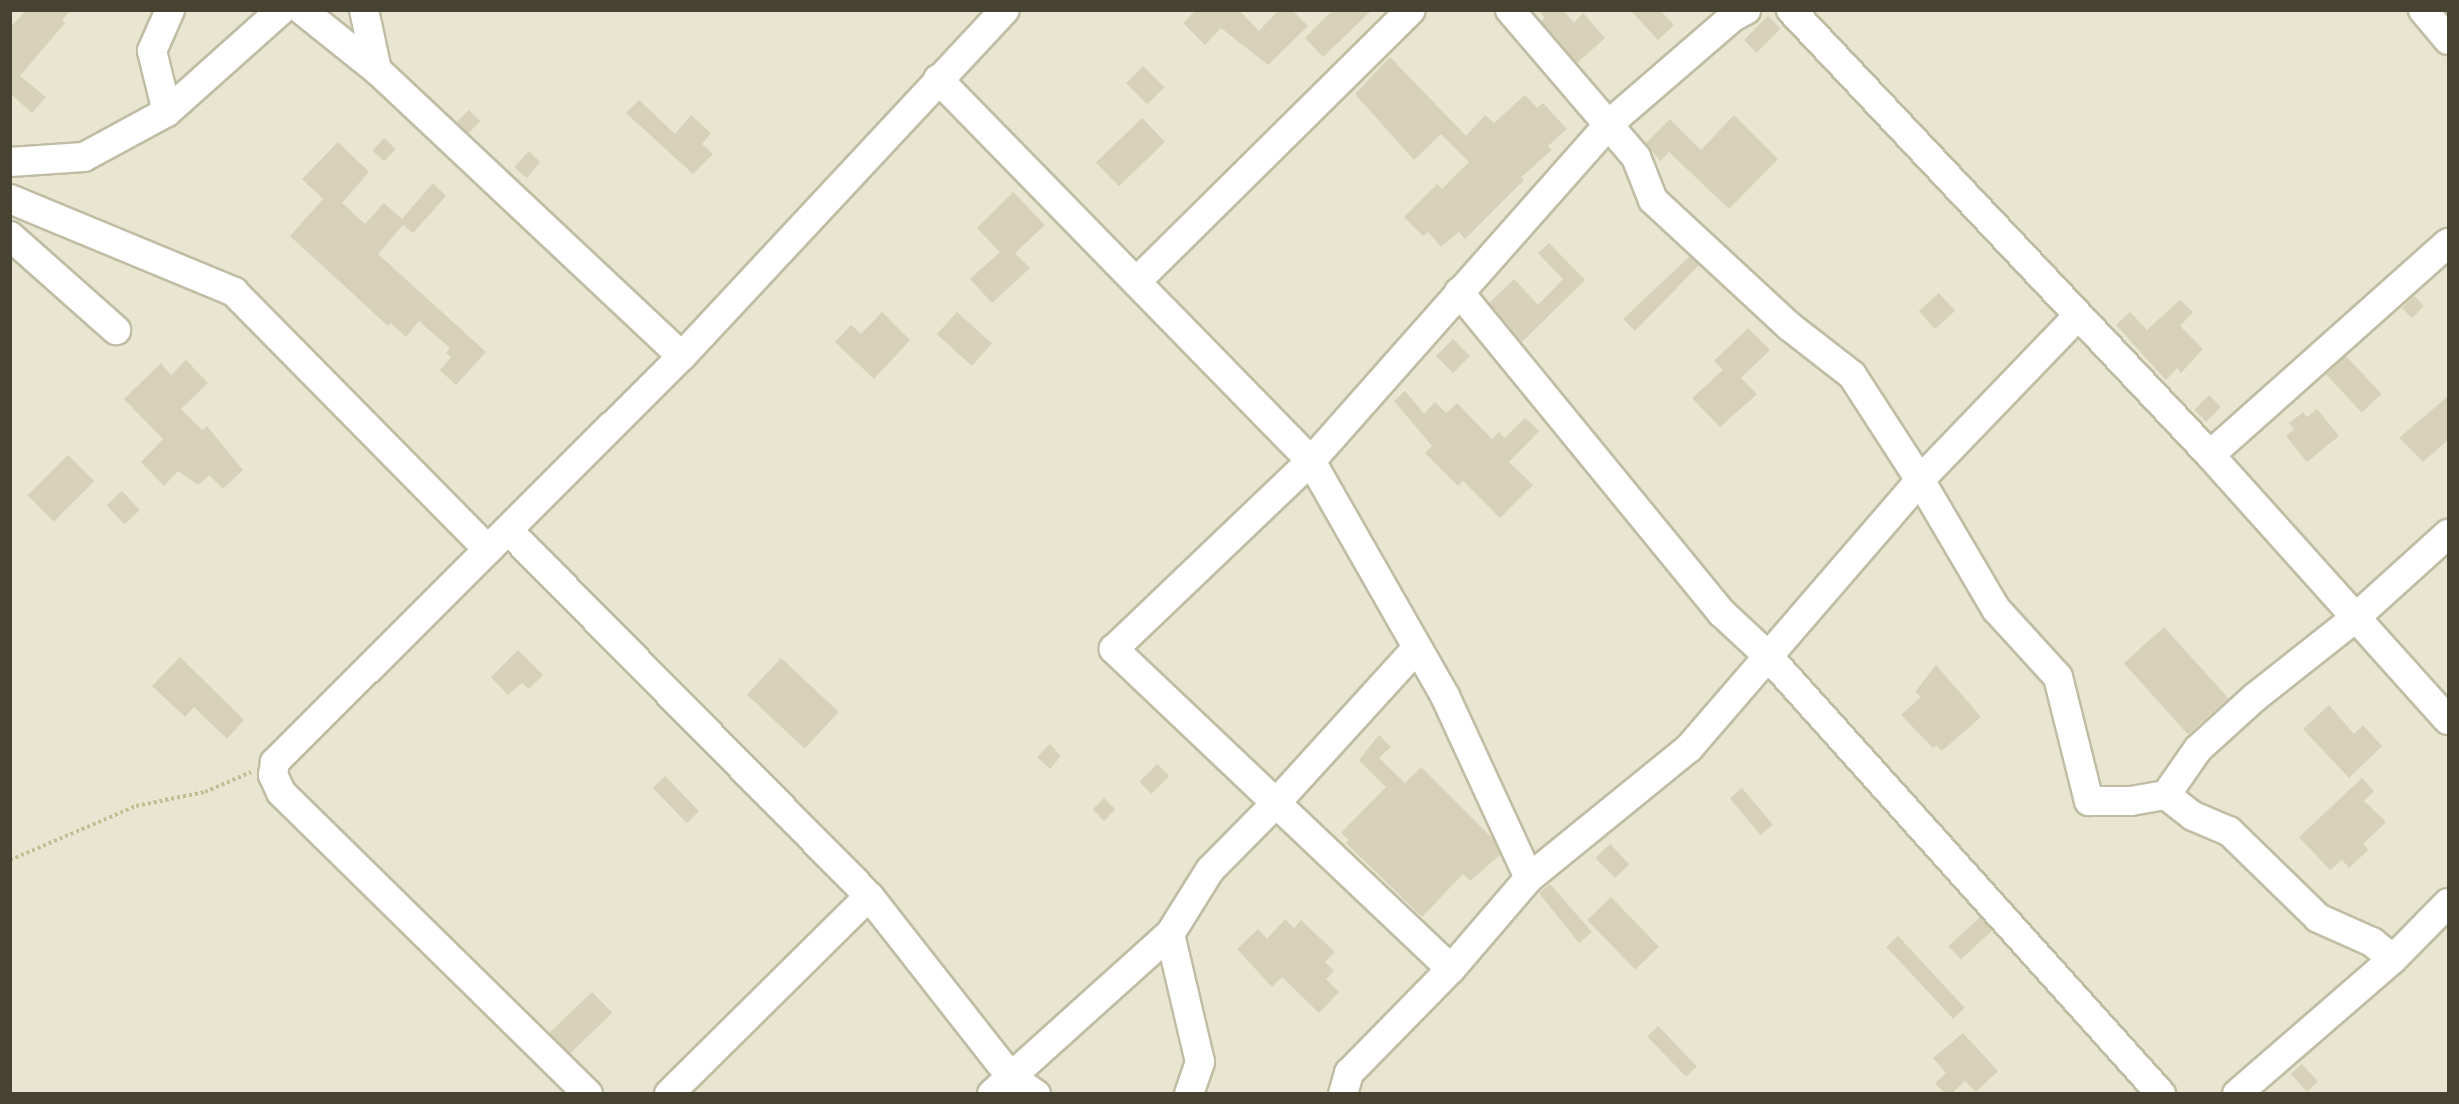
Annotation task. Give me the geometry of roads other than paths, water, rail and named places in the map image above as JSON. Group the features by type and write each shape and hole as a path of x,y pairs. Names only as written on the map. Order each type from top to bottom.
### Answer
{"street":[{"path":"167,112 152,51 170,10"},
{"path":"10,162 84,157 167,112 281,10"},
{"path":"302,10 377,70 682,356"},
{"path":"364,10 377,70"},
{"path":"588,1094 281,792 273,775 275,762 682,356 938,79 1005,10"},
{"path":"1137,281 1411,10"},
{"path":"1510,10 1610,123 1636,157 1653,200 1789,326 1852,375 1920,480 1996,609 2058,677 2089,801 2131,801 2166,795 2198,749 2254,698 2354,619 2448,534"},
{"path":"1451,969 1114,649 1311,460 1610,123 1733,17 1746,10"},
{"path":"1791,10 2210,455 2354,619 2448,720"},
{"path":"2423,10 2448,40"},
{"path":"938,79 1311,460 1445,696 1529,878"},
{"path":"10,199 234,292 488,550"},
{"path":"10,236 116,330"},
{"path":"2210,455 2448,243"},
{"path":"1459,292 1722,613 1767,655 2161,1094"},
{"path":"1327,1094 1346,1083 1451,969 1529,878 1689,748 1920,480 2078,316"},
{"path":"508,530 869,896 1001,1085 1036,1094"},
{"path":"1001,1085 1170,934 1210,870 1276,803 1417,648"},
{"path":"2166,795 2193,816 2229,831 2318,918 2372,942 2393,959"},
{"path":"669,1094 869,896"},
{"path":"2237,1094 2393,959 2448,903"},
{"path":"1170,934 1200,1062 1189,1094"}]}
